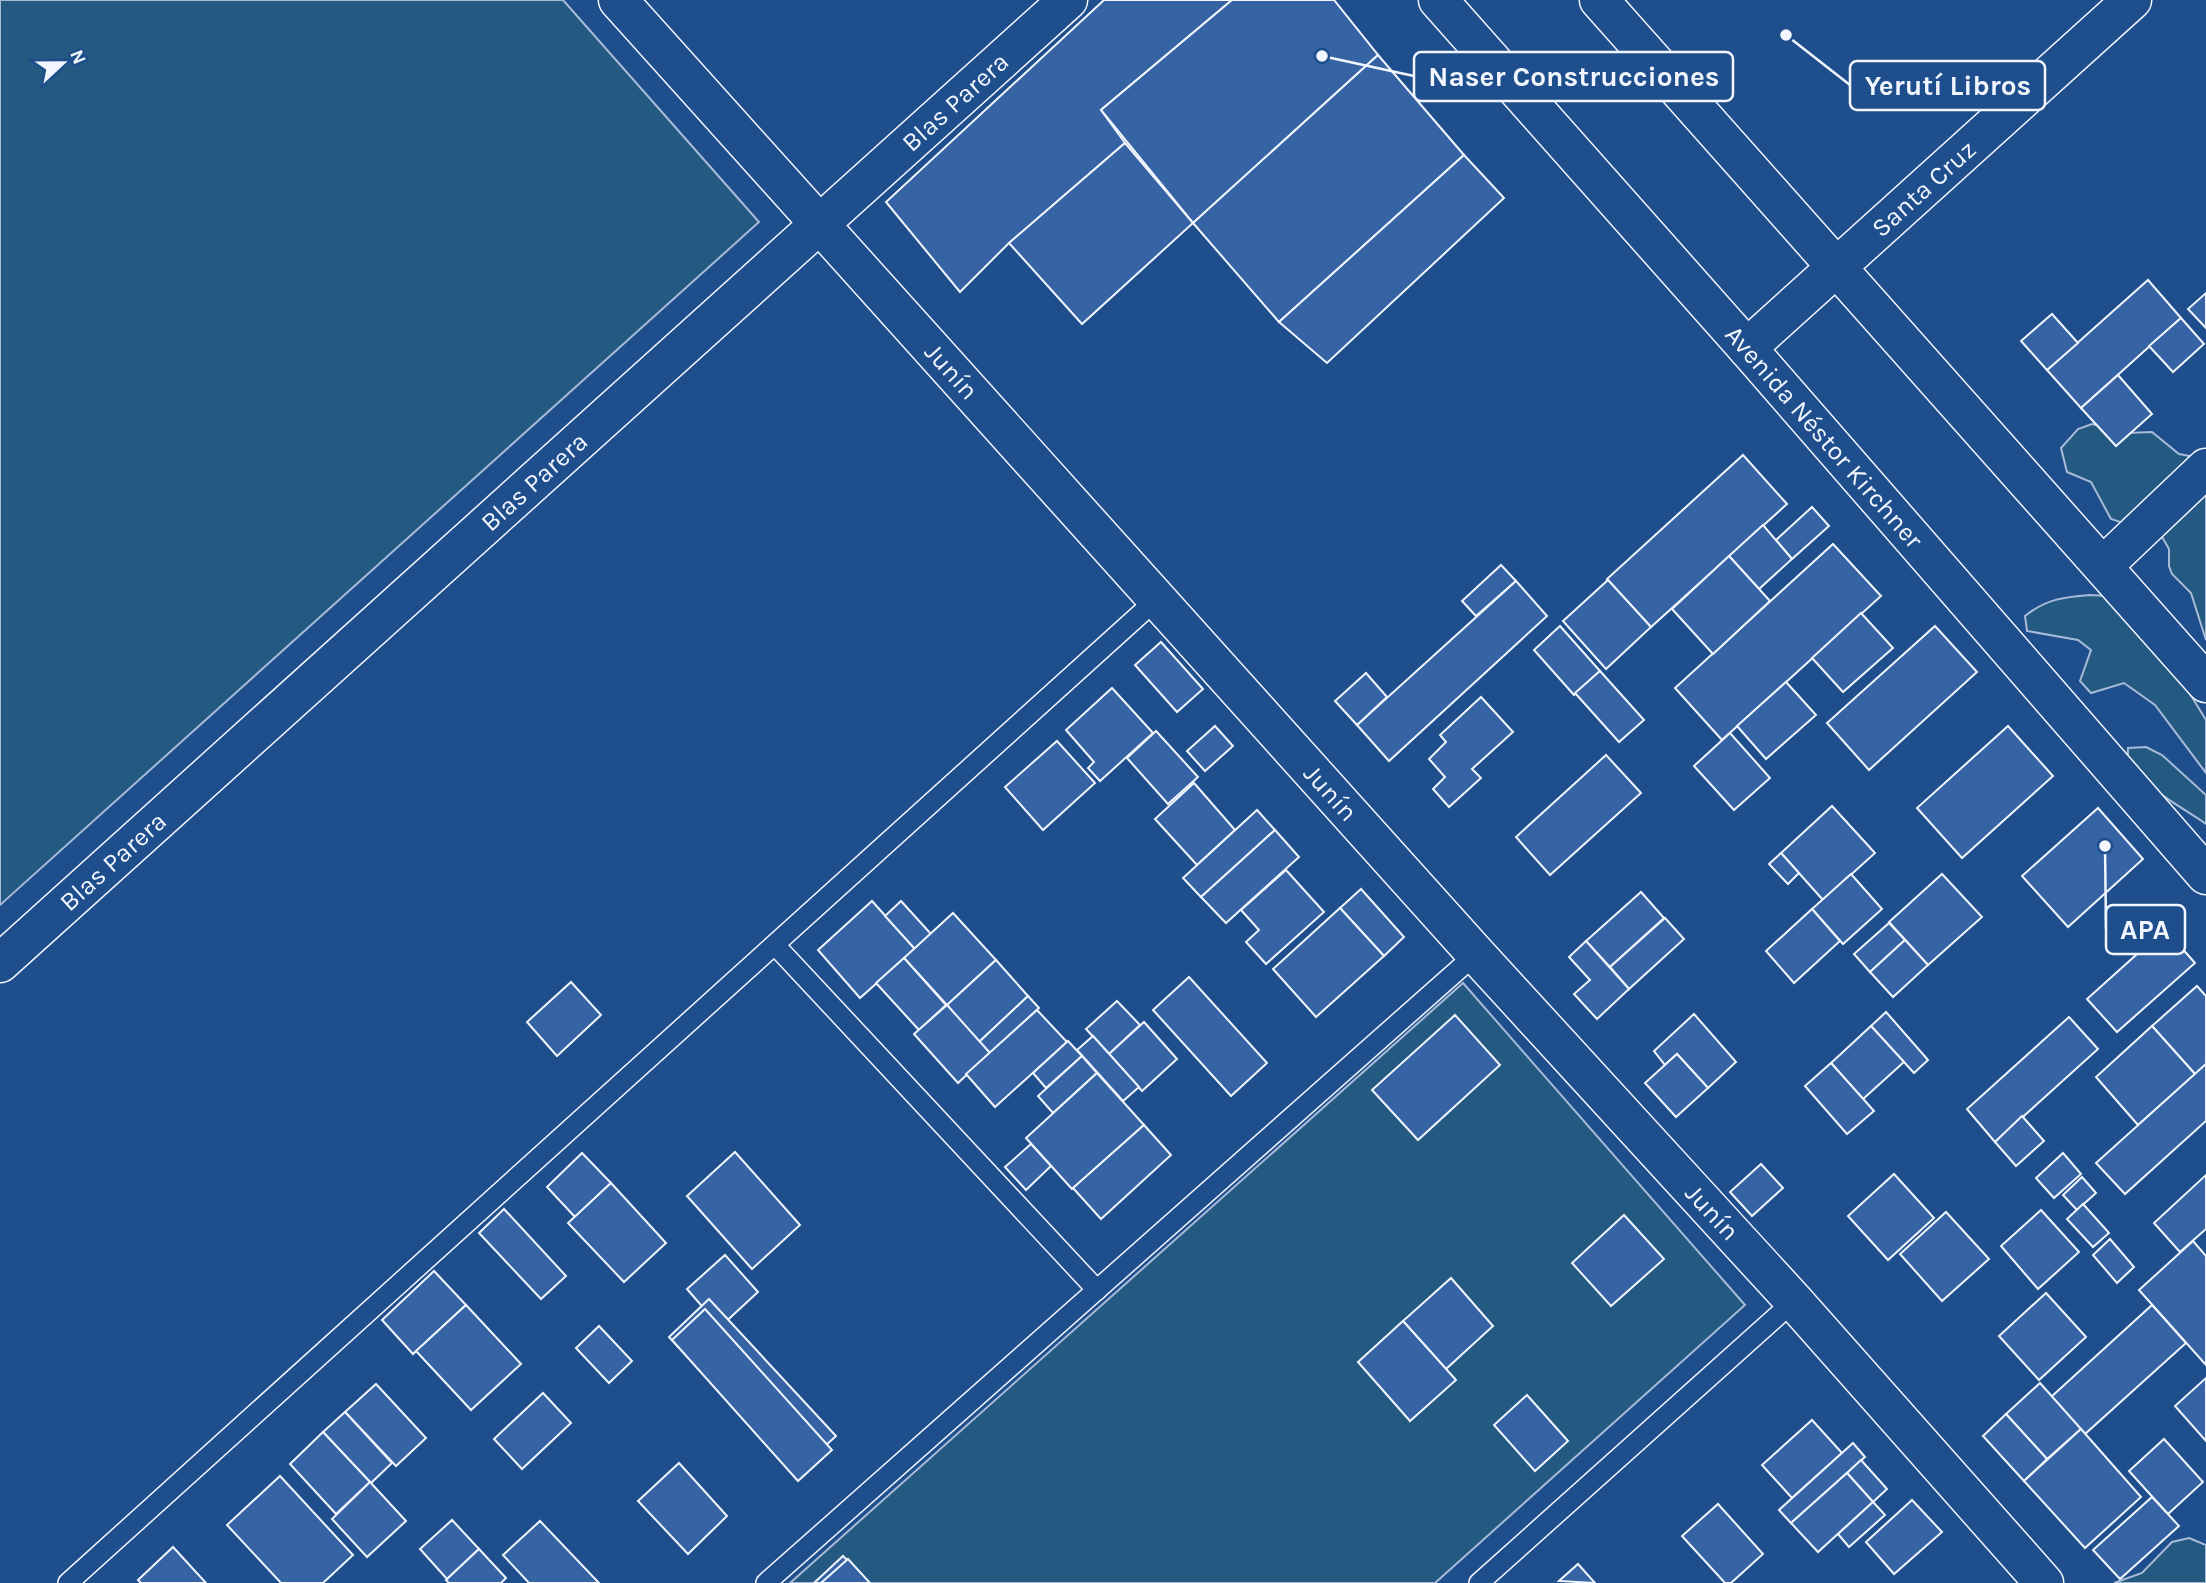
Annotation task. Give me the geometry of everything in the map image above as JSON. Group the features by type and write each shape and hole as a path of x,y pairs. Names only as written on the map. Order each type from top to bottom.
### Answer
{"street":[{"name":"Junín","path":"618,0 1476,954 1794,1301 2044,1583"},
{"name":"Blas Parera","path":"0,963 1068,0"},
{"name":"Avenida Néstor Kirchner","path":"1438,0 1747,348 2206,875"},
{"path":"1599,0 2206,683"},
{"name":"Santa Cruz","path":"1747,348 2132,0"},
{"path":"2103,566 2206,468"}],"lane":[{"path":"68,1583 1157,599"},
{"path":"775,945 1097,1290"},
{"path":"766,1583 1476,954"},
{"path":"1479,1583 1794,1301"}],"shaded area":[{"path":"0,0 563,0 759,222 0,905"},
{"path":"2092,424 2126,433 2152,432 2179,454 2195,457 2206,455 2206,640 2191,593 2172,574 2169,549 2161,535 2111,519 2091,482 2067,472 2061,448 2078,429"},
{"path":"2107,596 2168,658 2206,720 2206,773 2155,705 2124,683 2091,693 2080,681 2091,650 2078,640 2027,631 2025,616 2040,606 2064,598"},
{"path":"2146,747 2162,755 2206,795 2206,824 2152,788 2134,772 2128,763 2128,748"},
{"path":"1463,983 1745,1305 1435,1583 790,1583"},
{"path":"2189,1538 2206,1545 2206,1583 2114,1583 2142,1573 2172,1542"}],"building":[{"path":"1104,0 1232,0 1101,110 1125,143 1009,243 960,292 886,202"},
{"path":"1232,0 1334,0 1378,55 1193,223 1101,110"},
{"path":"1378,55 1464,155 1279,322 1193,223"},
{"path":"1125,143 1193,223 1082,324 1009,243"},
{"path":"1464,155 1504,198 1327,363 1279,322"},
{"path":"2148,280 2181,318 2081,408 2047,370"},
{"path":"2206,293 2206,328 2188,309"},
{"path":"2052,314 2078,343 2047,370 2021,341"},
{"path":"2181,318 2204,344 2173,372 2149,346"},
{"path":"2118,375 2152,414 2116,446 2081,408"},
{"path":"1743,455 1787,504 1651,627 1607,579"},
{"path":"1812,507 1829,526 1792,559 1776,540"},
{"path":"1763,525 1792,559 1759,589 1729,556"},
{"path":"1833,544 1881,596 1722,740 1675,688"},
{"path":"1729,556 1770,601 1713,654 1672,609"},
{"path":"1501,565 1516,581 1476,616 1462,601"},
{"path":"1608,580 1651,627 1606,669 1563,621"},
{"path":"1516,581 1547,616 1389,761 1357,725"},
{"path":"1861,613 1893,648 1843,692 1812,658"},
{"path":"1560,626 1600,671 1574,695 1534,650"},
{"path":"1935,626 1977,672 1869,770 1827,723"},
{"path":"1161,642 1203,689 1177,712 1135,665"},
{"path":"1600,671 1644,720 1619,742 1575,693"},
{"path":"1366,673 1387,697 1357,725 1335,701"},
{"path":"1786,682 1816,715 1766,759 1737,726"},
{"path":"1112,688 1153,733 1100,781 1088,768 1094,762 1066,730"},
{"path":"1481,697 1513,732 1472,769 1481,778 1449,807 1433,789 1445,777 1429,759 1446,742 1440,735"},
{"path":"1215,726 1233,746 1205,771 1187,751"},
{"path":"2008,726 2053,776 1962,858 1917,808"},
{"path":"1156,731 1198,777 1168,804 1127,758"},
{"path":"1730,733 1770,778 1734,810 1694,766"},
{"path":"1057,741 1095,783 1043,830 1005,787"},
{"path":"1606,755 1641,793 1550,875 1516,837"},
{"path":"1194,783 1235,830 1197,865 1155,819"},
{"path":"1832,806 1875,853 1823,900 1781,853"},
{"path":"2098,808 2143,859 2068,927 2022,876"},
{"path":"1257,810 1275,830 1201,897 1183,878"},
{"path":"1275,830 1299,857 1226,923 1201,897"},
{"path":"1781,853 1799,873 1788,884 1769,864"},
{"path":"1286,870 1324,912 1266,964 1246,942 1259,930 1241,910"},
{"path":"1851,874 1882,909 1843,944 1812,909"},
{"path":"1942,874 1982,917 1928,965 1889,922"},
{"path":"1361,889 1404,937 1384,956 1340,908"},
{"path":"1641,892 1664,918 1610,967 1586,941"},
{"path":"872,901 915,949 860,998 818,950"},
{"path":"901,901 931,934 915,949 885,916"},
{"path":"1340,908 1384,956 1316,1017 1273,969"},
{"path":"1812,909 1840,941 1794,983 1766,951"},
{"path":"953,913 996,960 947,1005 904,958"},
{"path":"1665,918 1684,939 1629,989 1610,967"},
{"path":"1889,923 1905,940 1870,972 1854,954"},
{"path":"2165,929 2195,963 2117,1032 2087,999"},
{"path":"1905,940 1928,965 1893,997 1870,972"},
{"path":"1586,941 1629,989 1597,1019 1574,994 1590,980 1569,957"},
{"path":"904,958 946,1005 919,1030 876,983"},
{"path":"996,960 1028,996 979,1042 947,1005"},
{"path":"1189,977 1267,1063 1231,1096 1153,1010"},
{"path":"571,982 601,1015 557,1056 527,1022"},
{"path":"2197,986 2206,996 2206,1064 2195,1074 2152,1026"},
{"path":"1028,996 1039,1008 990,1053 979,1042"},
{"path":"1117,1001 1140,1025 1109,1054 1086,1029"},
{"path":"947,1005 990,1053 958,1083 914,1034"},
{"path":"1037,1010 1067,1042 995,1107 966,1074"},
{"path":"1886,1012 1928,1060 1914,1073 1871,1026"},
{"path":"1694,1014 1736,1062 1708,1088 1677,1054 1665,1065 1654,1051"},
{"path":"1455,1015 1500,1065 1418,1140 1372,1090"},
{"path":"2069,1017 2098,1049 1995,1142 1967,1109"},
{"path":"1144,1022 1177,1059 1142,1091 1109,1054"},
{"path":"1871,1026 1904,1062 1863,1099 1831,1063"},
{"path":"2152,1026 2195,1074 2138,1125 2096,1077"},
{"path":"1093,1036 1139,1087 1123,1101 1077,1050"},
{"path":"1068,1041 1082,1056 1046,1088 1033,1073"},
{"path":"1677,1054 1708,1088 1676,1117 1645,1083"},
{"path":"1082,1056 1097,1073 1053,1113 1038,1096"},
{"path":"1831,1063 1874,1111 1847,1134 1805,1086"},
{"path":"2206,1064 2206,1121 2125,1194 2096,1163"},
{"path":"1097,1073 1144,1125 1072,1189 1026,1138"},
{"path":"2022,1116 2044,1141 2016,1166 1995,1142"},
{"path":"1144,1125 1171,1155 1101,1219 1073,1188"},
{"path":"1031,1144 1051,1166 1026,1190 1005,1167"},
{"path":"735,1152 800,1225 752,1269 687,1196"},
{"path":"582,1153 611,1183 575,1217 547,1187"},
{"path":"2063,1153 2081,1174 2054,1198 2036,1178"},
{"path":"1761,1164 1783,1188 1752,1216 1730,1192"},
{"path":"1894,1174 1934,1218 1888,1260 1848,1216"},
{"path":"2206,1175 2206,1229 2180,1252 2154,1223"},
{"path":"2082,1177 2096,1193 2077,1210 2063,1195"},
{"path":"611,1183 666,1243 624,1282 568,1223"},
{"path":"2083,1204 2109,1233 2093,1247 2067,1219"},
{"path":"504,1209 566,1276 541,1299 479,1233"},
{"path":"2041,1210 2079,1252 2038,1289 2001,1246"},
{"path":"1946,1212 1989,1259 1942,1301 1900,1254"},
{"path":"1624,1215 1664,1259 1611,1306 1572,1263"},
{"path":"2110,1239 2134,1267 2117,1283 2093,1255"},
{"path":"2193,1241 2206,1256 2206,1365 2139,1290"},
{"path":"725,1255 758,1292 720,1327 687,1289"},
{"path":"434,1271 466,1305 413,1354 382,1320"},
{"path":"1451,1278 1493,1326 1446,1369 1403,1321"},
{"path":"2046,1293 2086,1337 2039,1380 1999,1336"},
{"path":"709,1299 836,1436 796,1473 669,1337"},
{"path":"466,1305 521,1364 471,1410 416,1351"},
{"path":"2152,1305 2186,1343 2085,1434 2051,1397"},
{"path":"705,1309 832,1450 798,1481 672,1340"},
{"path":"1403,1321 1456,1380 1410,1421 1358,1362"},
{"path":"599,1326 632,1361 609,1383 576,1348"},
{"path":"2206,1378 2206,1441 2175,1406"},
{"path":"2040,1383 2081,1429 2047,1459 2006,1414"},
{"path":"376,1384 426,1438 396,1466 345,1412"},
{"path":"543,1393 571,1423 522,1469 494,1439"},
{"path":"1527,1395 1568,1441 1535,1471 1494,1425"},
{"path":"345,1412 392,1463 371,1483 323,1432"},
{"path":"2006,1414 2047,1459 2024,1481 1983,1436"},
{"path":"1812,1420 1842,1453 1792,1498 1762,1465"},
{"path":"2081,1429 2141,1497 2085,1548 2024,1481"},
{"path":"323,1432 370,1482 336,1514 290,1464"},
{"path":"2164,1439 2203,1482 2168,1514 2129,1471"},
{"path":"1853,1443 1865,1457 1791,1523 1779,1510"},
{"path":"1861,1460 1887,1489 1873,1502 1847,1473"},
{"path":"679,1463 727,1516 688,1554 638,1501"},
{"path":"1847,1473 1873,1502 1818,1552 1791,1523"},
{"path":"280,1476 353,1555 323,1583 281,1583 227,1525"},
{"path":"370,1482 406,1521 367,1557 332,1519"},
{"path":"2152,1497 2179,1526 2120,1579 2093,1550"},
{"path":"1912,1500 1942,1532 1894,1574 1866,1542"},
{"path":"1873,1502 1885,1515 1849,1547 1838,1534"},
{"path":"1718,1504 1763,1554 1731,1583 1725,1583 1682,1536"},
{"path":"452,1520 479,1549 447,1579 420,1549"},
{"path":"540,1521 599,1583 529,1583 503,1555"},
{"path":"173,1547 206,1583 141,1583 138,1580"},
{"path":"479,1549 506,1578 501,1583 449,1583 446,1580"},
{"path":"843,1556 869,1583 814,1583"},
{"path":"848,1559 870,1583 821,1583"},
{"path":"1578,1564 1595,1583 1559,1581"}],"place":[{"name":"Yerutí Libros","path":"1786,35"},
{"name":"Naser Construcciones","path":"1322,56"},
{"name":"APA","path":"2105,846"}]}
